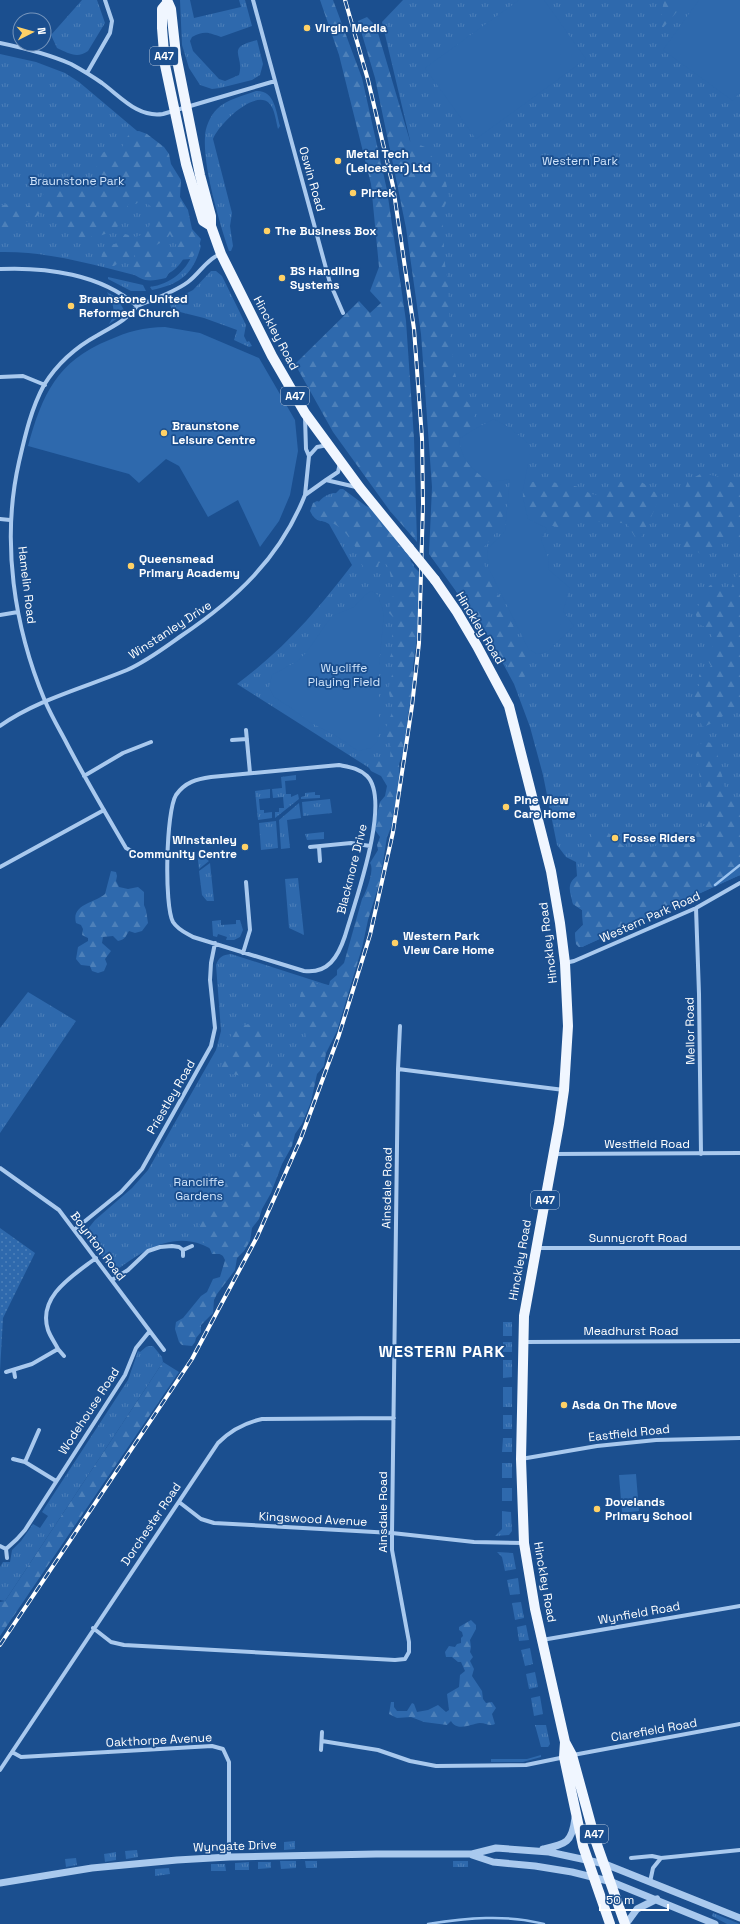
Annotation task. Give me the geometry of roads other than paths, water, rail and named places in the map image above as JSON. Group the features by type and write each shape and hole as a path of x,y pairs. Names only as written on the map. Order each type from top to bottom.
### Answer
{"main road":[{"name":"Hinckley Road","path":"211,226 203,221 192,188 165,65 162,9 167,2 171,9 176,55 200,174 211,216 211,226 221,254 272,356 305,413 360,488 435,580 473,639 508,706 551,871 565,963 568,1026 564,1090 554,1154 524,1309 522,1342 521,1459 524,1543 542,1640 568,1756 575,1813 587,1859 610,1924"},
{"name":"Hinckley Road","path":"568,1756 626,1924"}],"street":[{"path":"87,73 110,33 112,21 105,0"},
{"name":"Oswin Road","path":"253,0 330,283 343,313"},
{"path":"0,43 40,52 87,73 141,112 157,115 275,80"},
{"path":"0,269 37,270 92,280 112,288 137,306 179,288 189,282 208,261 221,254"},
{"path":"308,288 330,283"},
{"name":"Hamelin Road","path":"137,306 126,320 97,335 73,352 64,360 44,385 32,413 16,476 10,520 12,566 18,612 29,656 46,703 84,776 126,848 137,854 168,856"},
{"path":"0,377 23,376 44,385"},
{"name":"Winstanley Drive","path":"0,726 8,720 46,703 129,669 156,654 222,607 254,576 279,546 295,519 305,495 309,456 306,449 305,413"},
{"path":"309,456 316,447 328,445"},
{"path":"305,495 338,472 340,461"},
{"path":"326,480 360,488"},
{"path":"0,519 10,520"},
{"path":"0,615 18,612"},
{"path":"246,730 250,773"},
{"path":"232,740 247,738"},
{"path":"84,776 123,753 151,742"},
{"name":"Blackmore Drive","path":"339,765 356,768 368,777 374,790 376,810 370,846 341,947 332,962 326,968 318,971 304,971 215,944 186,934 174,923 168,904 168,856 172,806 176,796 181,789 196,780 250,773 339,765"},
{"path":"0,867 104,810"},
{"path":"310,847 351,843 370,846"},
{"path":"319,846 320,861"},
{"path":"243,953 250,930 246,882"},
{"name":"Western Park Road","path":"565,963 574,962 696,908 740,883"},
{"name":"Mellor Road","path":"696,908 699,994 701,1154"},
{"name":"Priestley Road","path":"74,1230 121,1192 142,1169 211,1046 216,1028 210,980 210,963 215,944"},
{"name":"Ainsdale Road","path":"93,1628 111,1642 124,1645 401,1660 407,1656 409,1642 392,1550 398,1069 400,1026"},
{"path":"398,1069 564,1090"},
{"name":"Westfield Road","path":"554,1154 740,1153"},
{"name":"Boynton Road","path":"0,1168 59,1210 164,1350"},
{"path":"112,1280 128,1270 148,1251 160,1247 172,1246 183,1250"},
{"path":"183,1250 192,1246"},
{"name":"Sunnycroft Road","path":"535,1248 740,1248"},
{"path":"183,1250 183,1256"},
{"path":"64,1356 58,1349 48,1329 47,1321 49,1304 55,1291 65,1281 96,1258"},
{"name":"Wodehouse Road","path":"6,1549 18,1540 25,1530 125,1375 136,1348 149,1332"},
{"name":"Meadhurst Road","path":"522,1342 740,1341"},
{"path":"6,1372 32,1364 58,1349"},
{"path":"14,1370 16,1377"},
{"name":"Dorchester Road","path":"0,1770 93,1628 218,1443 228,1433 246,1423 276,1418 394,1418"},
{"path":"25,1462 39,1430"},
{"name":"Eastfield Road","path":"521,1459 597,1446 656,1440 740,1438"},
{"path":"13,1459 25,1462 56,1481"},
{"name":"Kingswood Avenue","path":"179,1502 209,1522 392,1533 474,1542 524,1543"},
{"path":"0,1546 6,1549 6,1558"},
{"name":"Wynfield Road","path":"542,1640 740,1606"},
{"name":"Clarefield Road","path":"322,1741 378,1750 410,1761 436,1766 526,1765 740,1724"},
{"path":"321,1750 322,1732"},
{"name":"Oakthorpe Avenue","path":"12,1752 22,1757 212,1746 222,1749 229,1762 229,1857"},
{"path":"535,1851 563,1845 568,1842 574,1831 575,1813"},
{"name":"Wyngate Drive","path":"0,1883 92,1868 229,1857 472,1854 496,1848 535,1851 587,1859 605,1864 740,1918"},
{"path":"631,1858 652,1856 661,1858 740,1850"},
{"name":"Wyngate Drive","path":"472,1854 493,1862 536,1866 612,1882 657,1899 714,1924"},
{"path":"650,1882 653,1868 661,1858"},
{"path":"626,1924 637,1909 657,1899"}],"waterway":[{"path":"715,885 740,865"},
{"path":"428,1924 486,1918 515,1919 544,1924"}],"railway":[{"path":"0,1645 192,1359 257,1237 301,1138 339,1035 370,935 393,832 412,706 419,643 423,504 422,438 414,329 393,186 368,80 345,0"}],"place":[{"name":"Virgin Media","path":"307,28"},
{"name":"Metal Tech (Leicester) Ltd","path":"338,161"},
{"name":"Pirtek","path":"353,193"},
{"name":"The Business Box","path":"267,231"},
{"name":"BS Handling Systems","path":"282,278"},
{"name":"Braunstone United Reformed Church","path":"71,306"},
{"name":"Braunstone Leisure Centre","path":"164,433"},
{"name":"Queensmead Primary Academy","path":"131,566"},
{"name":"Pine View Care Home","path":"506,807"},
{"name":"Fosse Riders","path":"615,838"},
{"name":"Winstanley Community Centre","path":"245,847"},
{"name":"Western Park View Care Home","path":"395,943"},
{"name":"Asda On The Move","path":"564,1405"},
{"name":"Dovelands Primary School","path":"597,1509"}],"district":[{"name":"WESTERN PARK","path":"442,1351"}],"park label":[{"name":"Western Park","path":"580,161"},
{"name":"Braunstone Park","path":"77,181"},
{"name":"Wycliffe Playing Field","path":"344,675"},
{"name":"Rancliffe Gardens","path":"199,1189"}]}
